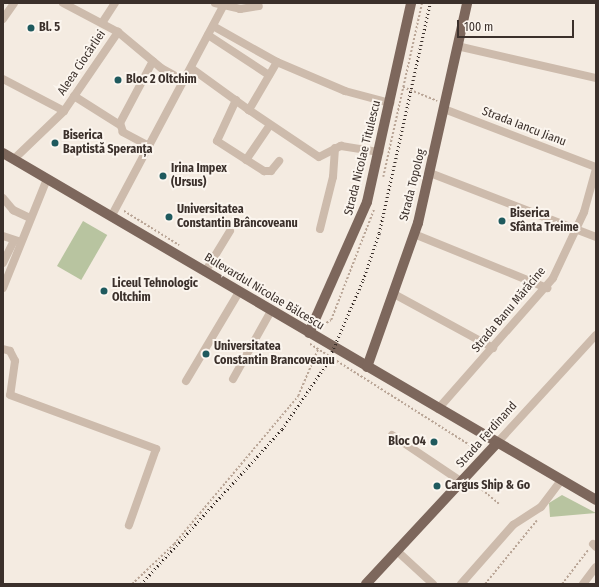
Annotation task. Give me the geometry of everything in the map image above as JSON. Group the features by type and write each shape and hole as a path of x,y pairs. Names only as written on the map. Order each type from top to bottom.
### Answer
{"main road":[{"name":"Strada Nicolae Titulescu","path":"308,338 360,225 380,152 411,3"},
{"name":"Strada Topolog","path":"367,367 414,234 430,173 467,3"},
{"name":"Bulevardul Nicolae Bălcescu","path":"3,153 271,311 308,338 367,367 496,444 596,500"},
{"name":"Strada Ferdinand","path":"366,584 496,444"}],"street":[{"path":"3,19 14,3"},
{"name":"Aleea Ciocârliei","path":"63,3 118,32 153,61 184,81"},
{"path":"102,23 115,3"},
{"path":"215,3 250,10 259,6"},
{"path":"111,217 224,5"},
{"path":"213,26 277,62 345,91 390,104"},
{"name":"Aleea Ciocârliei","path":"3,79 64,111 118,32"},
{"path":"208,35 269,75"},
{"path":"457,46 596,78"},
{"path":"149,146 123,132 121,121 153,61"},
{"path":"249,110 277,62"},
{"path":"191,68 270,125 319,157 335,148 350,146 380,152"},
{"path":"74,96 121,121"},
{"path":"236,100 217,141 268,172 279,161"},
{"name":"Strada Iancu Jianu","path":"444,106 596,168"},
{"path":"14,159 64,111"},
{"path":"246,160 270,125"},
{"path":"320,229 333,176 335,148"},
{"name":"Strada Banu Mărăcine","path":"438,409 547,288 577,230 596,168"},
{"path":"430,173 596,237"},
{"path":"3,263 30,218 47,179"},
{"path":"3,198 13,210 30,218"},
{"path":"205,272 230,231"},
{"path":"414,234 547,288"},
{"path":"3,236 17,241"},
{"path":"3,288 17,241"},
{"path":"186,381 239,292"},
{"path":"394,294 493,348"},
{"path":"233,379 271,311"},
{"name":"Strada Ferdinand","path":"496,444 595,337"},
{"path":"3,349 10,351 16,361 10,395 156,449 129,525"},
{"path":"392,435 464,479"},
{"path":"461,584 513,525 541,507 560,480"},
{"path":"397,551 433,584"},
{"path":"583,584 596,567"}],"path":[{"path":"394,84 444,106"},
{"path":"308,338 318,349 486,456"},
{"path":"132,584 174,544 294,401 318,349"},
{"path":"464,479 499,504"},
{"path":"485,584 537,520"},
{"path":"562,584 594,545"}],"green space":[{"path":"83,221 107,235 81,280 57,266"},
{"path":"562,495 596,513 550,517 549,503"}],"railway":[{"path":"141,584 282,429 327,363 363,280 379,233 430,3"}],"place":[{"name":"Bl. 5","path":"31,28"},
{"name":"Bloc 2 Oltchim","path":"118,80"},
{"name":"Biserica Baptistă Speranța","path":"55,143"},
{"name":"Irina Impex (Ursus)","path":"163,176"},
{"name":"Universitatea Constantin Brâncoveanu","path":"169,217"},
{"name":"Biserica Sfânta Treime","path":"502,221"},
{"name":"Liceul Tehnologic Oltchim","path":"104,291"},
{"name":"Universitatea Constantin Brancoveanu","path":"206,354"},
{"name":"Bloc O4","path":"434,442"},
{"name":"Cargus Ship & Go","path":"437,486"}]}
